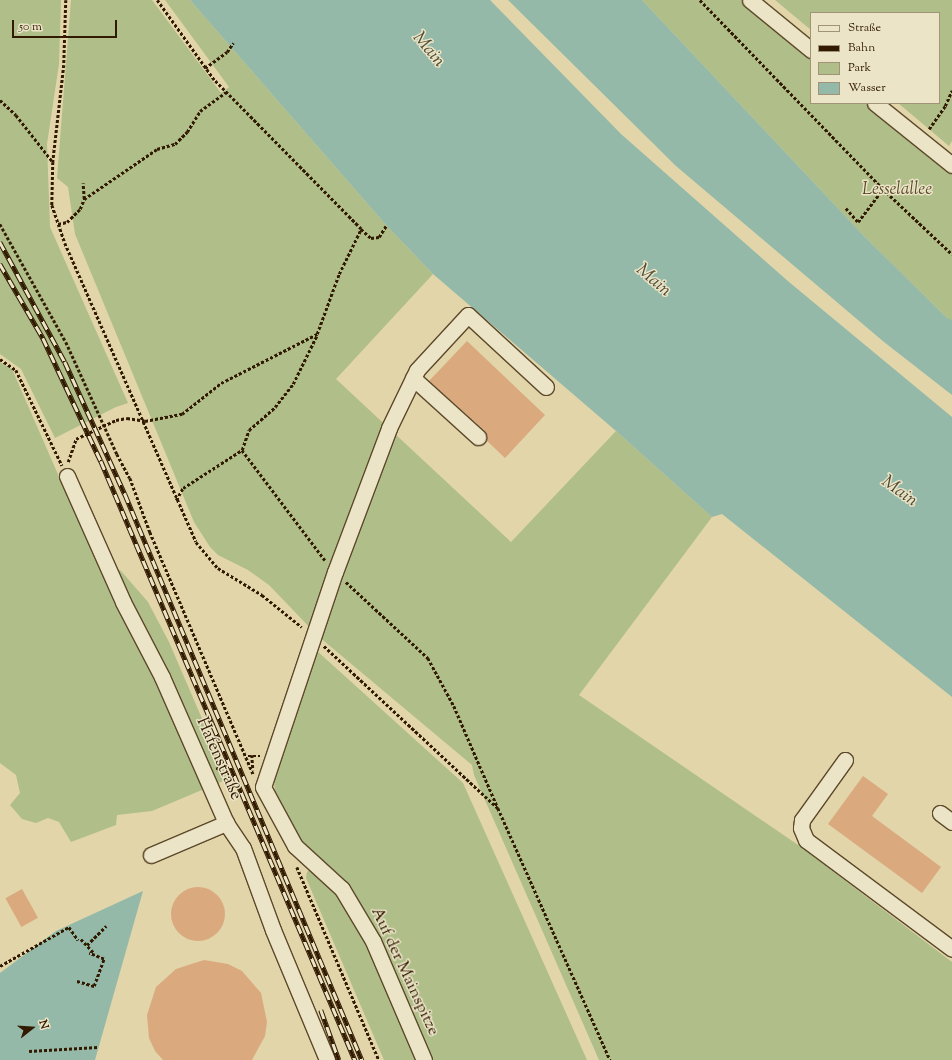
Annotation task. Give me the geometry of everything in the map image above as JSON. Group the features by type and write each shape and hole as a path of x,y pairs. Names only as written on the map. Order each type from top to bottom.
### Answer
{"street":[{"path":"750,0 810,49"},
{"path":"876,104 952,164"},
{"path":"314,636 335,572 389,428 417,370 468,315 546,387"},
{"path":"413,378 478,438"},
{"name":"Hafenstraße","path":"67,476 123,602 162,677 226,823 243,848 273,930 327,1060"},
{"name":"Auf der Mainspitze","path":"314,636 263,787 295,846 342,889 372,941 424,1060"},
{"path":"845,760 802,820 801,828 806,840 952,949"},
{"path":"152,855 226,823"}],"path":[{"path":"66,0 64,65 53,162 52,205 58,224 96,318 145,421 176,500 196,542 218,568 262,594 314,636 498,808"},
{"path":"157,0 205,68 226,92 361,229 372,238 379,237 386,226"},
{"path":"700,0 883,189 952,254"},
{"path":"205,68 227,52 233,43"},
{"path":"920,140 945,106 952,90"},
{"path":"84,199 157,149 175,144 187,132 200,111 226,92"},
{"path":"0,100 53,162"},
{"path":"58,224 67,222 80,209 84,199 83,183"},
{"path":"846,208 858,222 883,189"},
{"path":"0,224 66,342 117,454 133,485 150,532 254,777 252,754 248,756"},
{"path":"176,500 183,488 242,450 249,430 275,407 293,384 317,334 339,274 361,229"},
{"path":"67,476 68,458 76,439 116,420 127,418 145,421 182,414 220,383 317,334"},
{"path":"0,359 16,370 67,476"},
{"path":"242,450 335,572 428,658 454,706 610,1060"},
{"path":"295,846 298,871 379,1060"},
{"path":"87,945 106,926"},
{"path":"0,966 69,927 79,940 87,945 93,952"},
{"path":"77,981 94,986 104,959 89,953"},
{"path":"29,1051 98,1047"}],"green space":[{"path":"0,0 61,0 59,64 47,144 50,227 128,403 116,407 55,438 21,369 0,354"},
{"path":"71,0 152,0 221,93 229,87 165,0 190,0 386,225 433,274 336,379 511,542 616,431 712,517 579,695 801,847 952,962 952,1060 599,1060 474,775 472,765 318,636 269,585 248,570 218,555 210,547 194,522 75,234 68,187 57,178"},
{"name":"Lesselallee","path":"642,0 750,0 810,49 810,104 876,104 952,165 952,323 864,236"},
{"path":"775,0 952,0 952,141 949,146 899,104 940,104 940,12 810,12 810,29"},
{"path":"0,362 12,369 94,557 121,571 148,602 169,642 228,779 152,811 117,815 116,825 71,842 59,822 48,818 36,823 22,819 10,805 20,793 16,775 0,763"},
{"path":"316,650 463,783 587,1060 384,1060 306,878 307,872 312,867 302,842 276,802 273,771"}],"water":[{"name":"Main","path":"190,0 490,0 621,134 789,282 952,417 952,697 722,514 712,517 616,431 433,274 386,225"},
{"path":"508,0 642,0 864,236 947,318 952,320 952,395 884,342 676,166"},
{"path":"143,891 95,1060 0,1060 0,973 56,931"}],"building":[{"path":"467,341 545,415 505,458 486,440 484,430 429,381"},
{"path":"863,776 888,794 872,816 941,867 922,893 828,824"},
{"path":"198,887 208,889 217,895 223,904 225,914 223,924 217,933 208,939 198,941 188,939 179,933 173,924 171,914 173,904 179,895 188,889"},
{"path":"22,889 38,918 21,927 5,898"},
{"path":"204,960 228,964 242,971 261,993 267,1022 265,1036 252,1060 163,1060 155,1051 149,1038 147,1015 156,987 176,969"}],"railway":[{"path":"0,242 65,362 125,494 362,1060"},
{"path":"0,264 43,338 101,461 355,1060"},
{"path":"321,1010 339,1060"}]}
